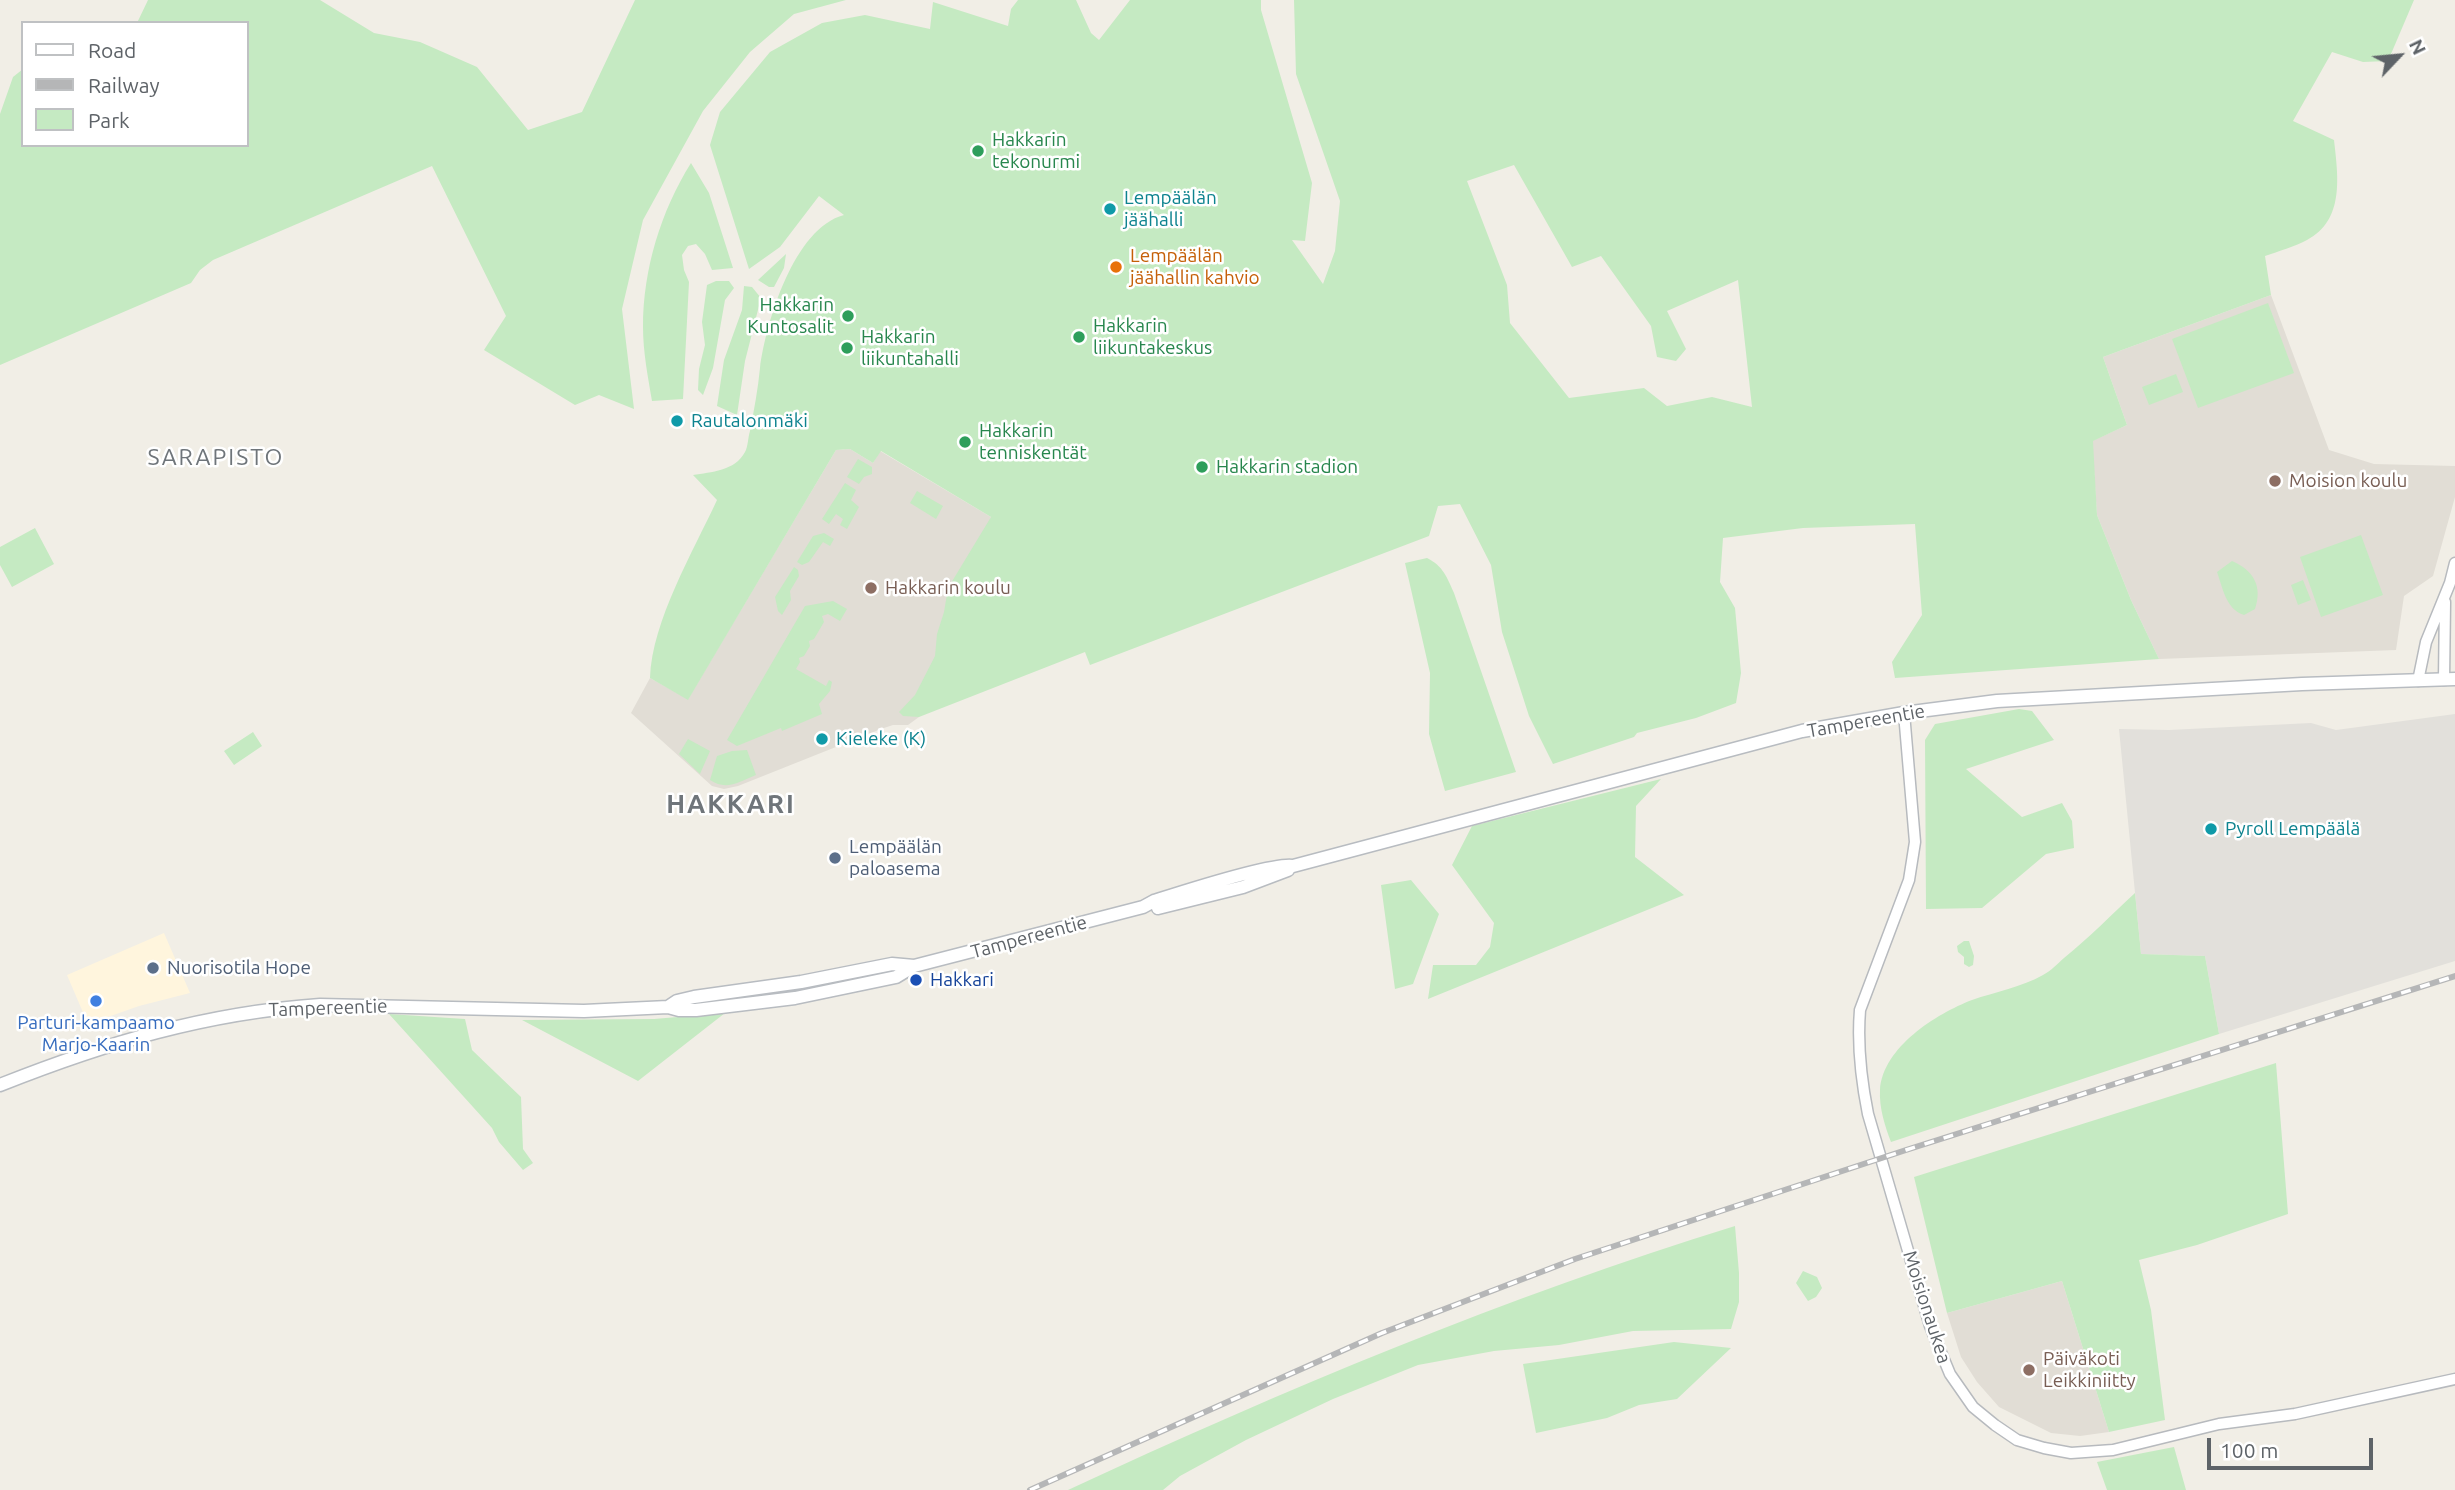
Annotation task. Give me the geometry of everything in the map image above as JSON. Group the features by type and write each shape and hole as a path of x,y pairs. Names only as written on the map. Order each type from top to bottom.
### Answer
{"main road":[{"name":"Tampereentie","path":"0,1085 53,1064 148,1033 206,1019 277,1008 320,1005 584,1011 668,1007 696,1010 794,998 896,977 914,966 1143,907 1154,901 1264,870 1289,864 1293,866 1802,731 1904,713 1997,701 2302,684 2450,679"}],"street":[{"path":"2418,681 2426,642 2455,563"},
{"path":"2445,596 2443,643 2450,679"},
{"name":"Moisionaukea","path":"1904,713 1915,842 1909,880 1860,1010 1860,1072 1868,1114 1930,1326 1950,1374 1973,1406 2017,1440 2044,1448 2084,1453 2113,1450 2220,1424 2295,1414 2455,1379"}],"shaded area":[{"name":"Moision koulu","path":"2271,295 2329,450 2374,464 2455,466 2455,497 2433,576 2404,596 2396,650 2159,659 2131,600 2097,515 2092,441 2127,425 2103,357"},
{"name":"Hakkarin koulu","path":"850,449 873,463 880,451 991,517 919,717 908,725 893,725 881,729 738,786 724,789 712,786 631,713 650,678 688,699 836,450"},
{"path":"2455,714 2455,961 2219,1034 2205,956 2141,954 2119,729 2169,730 2311,723 2336,730"},
{"path":"164,933 190,993 139,1006 88,1024 67,975"},
{"name":"Päiväkoti Leikkiniitty","path":"2062,1281 2109,1432 2080,1436 2051,1433 1999,1407 1977,1382 1961,1357 1947,1313"}],"green space":[{"path":"148,0 320,0 374,33 420,42 477,67 528,130 582,112 635,0 846,0 794,14 750,52 703,111 643,220 622,309 634,409 599,395 575,405 484,350 506,316 432,166 213,260 200,270 191,283 0,365 0,114 13,77 21,71 21,147 248,147 248,21 138,21"},
{"path":"1018,0 1076,0 1091,33 1099,40 1130,0 1261,0 1261,10 1312,183 1305,241 1292,240 1323,284 1335,251 1340,201 1296,74 1294,0 2414,0 2388,61 2363,62 2332,52 2293,121 2334,140 2336,196 2328,221 2319,231 2307,240 2265,256 2271,295 2103,357 2127,425 2093,441 2097,515 2131,600 2159,659 1895,678 1892,662 1922,615 1915,524 1803,528 1723,538 1720,582 1735,608 1741,673 1736,703 1696,718 1637,733 1634,737 1553,764 1529,716 1502,632 1491,565 1460,504 1438,506 1429,536 1090,665 1085,652 919,717 903,716 899,712 915,695 935,656 937,634 948,588 991,517 881,451 873,463 850,449 836,450 688,700 650,678 652,656 666,610 717,500 693,475 729,467 745,452 763,349 786,279 811,238 826,223 844,215 819,196 780,247 749,269 710,145 720,112 770,52 822,23 865,15 930,29 933,2 1008,26 1011,9","holes":["1514,165 1572,267 1601,256 1651,326 1657,357 1676,361 1686,349 1667,311 1738,280 1752,407 1712,397 1667,406 1644,388 1569,398 1510,323 1507,285 1467,181"]},
{"path":"691,163 709,193 733,268 712,270 705,254 696,244 688,246 682,255 689,282 683,399 652,401 643,336 646,284 663,221"},
{"path":"786,254 784,268 774,287 758,280"},
{"path":"716,281 729,281 734,288 725,300 713,368 703,395 698,390 699,369 705,345 702,322 707,285"},
{"path":"744,286 752,287 761,298 745,361 737,415 717,406 724,360 742,310"},
{"path":"2268,303 2294,373 2198,408 2172,339"},
{"path":"2176,374 2183,392 2149,405 2142,387"},
{"path":"858,459 872,467 872,474 864,477 859,484 847,477"},
{"path":"845,483 856,490 851,500 859,507 847,529 840,525 843,519 836,514 829,524 822,519"},
{"path":"917,491 943,506 936,519 910,503"},
{"path":"35,528 54,564 12,587 0,565 0,547"},
{"path":"824,533 834,539 830,546 823,542 809,562 802,565 797,562 813,536"},
{"path":"2361,535 2383,595 2321,617 2300,557"},
{"path":"1427,558 1441,568 1454,593 1516,772 1445,791 1429,734 1430,673 1405,563"},
{"path":"2232,561 2251,574 2257,586 2255,609 2244,615 2229,603 2217,572"},
{"path":"794,567 799,576 790,591 791,600 782,615 778,611 775,597"},
{"path":"2303,580 2311,600 2298,605 2291,585"},
{"path":"833,601 847,609 840,621 828,614 822,616 824,622 814,639 809,641 810,646 804,656 799,658 796,669 826,686 829,680 832,682 830,691 819,704 822,714 737,746 727,740 805,606"},
{"path":"2019,709 2032,711 2054,740 1966,769 2022,817 2062,803 2072,821 2074,848 2046,854 1982,908 1926,909 1925,740 1935,724"},
{"path":"253,732 262,746 234,765 224,751"},
{"path":"688,739 710,751 700,774 679,754"},
{"path":"747,750 756,775 727,785 710,780 717,756"},
{"path":"1661,779 1636,806 1635,857 1684,895 1428,999 1433,965 1476,965 1490,947 1494,923 1452,865 1472,826"},
{"path":"1411,880 1439,914 1413,984 1395,989 1381,885"},
{"path":"2135,893 2141,954 2205,956 2219,1034 1891,1142 1881,1110 1880,1090 1883,1074 1901,1046 1928,1023 1958,1006 2026,983 2046,973"},
{"path":"1969,941 1974,956 1973,965 1969,967 1964,964 1964,957 1958,952 1957,946"},
{"path":"725,1013 638,1081 522,1020 654,1019"},
{"path":"389,1014 465,1019 472,1050 521,1097 523,1149 533,1163 523,1170 499,1142 492,1128"},
{"path":"2276,1063 2288,1214 2197,1245 2139,1260 2151,1310 2165,1420 2109,1432 2062,1281 1947,1313 1914,1177"},
{"path":"1735,1226 1739,1302 1731,1329 1633,1331 1559,1345 1494,1351 1418,1365 1333,1399 1246,1440 1180,1476 1163,1490 1068,1490 1232,1416 1397,1347 1565,1283"},
{"path":"1803,1271 1817,1277 1822,1288 1816,1297 1808,1301 1796,1283"},
{"path":"1674,1342 1731,1348 1677,1399 1639,1405 1607,1418 1536,1433 1523,1364"},
{"path":"2174,1447 2186,1490 2107,1490 2097,1462"}],"railway":[{"path":"1030,1490 1382,1333 1575,1259 1906,1150 2455,976"}],"place":[{"name":"Hakkarin tekonurmi","path":"978,151"},
{"name":"Lempäälän jäähalli","path":"1110,209"},
{"name":"Lempäälän jäähallin kahvio","path":"1116,267"},
{"name":"Hakkarin Kuntosalit","path":"848,316"},
{"name":"Hakkarin liikuntakeskus","path":"1079,337"},
{"name":"Hakkarin liikuntahalli","path":"847,348"},
{"name":"Rautalonmäki","path":"677,421"},
{"name":"Hakkarin tenniskentät","path":"965,442"},
{"name":"Hakkarin stadion","path":"1202,467"},
{"name":"Moision koulu","path":"2275,481"},
{"name":"Hakkarin koulu","path":"871,588"},
{"name":"Kieleke (K)","path":"822,739"},
{"name":"Pyroll Lempäälä","path":"2211,829"},
{"name":"Lempäälän paloasema","path":"835,858"},
{"name":"Nuorisotila Hope","path":"153,968"},
{"name":"Hakkari","path":"916,980"},
{"name":"Parturi-kampaamo Marjo-Kaarin","path":"96,1001"},
{"name":"Päiväkoti Leikkiniitty","path":"2029,1370"}],"district":[{"name":"SARAPISTO","path":"216,457"},
{"name":"HAKKARI","path":"731,804"}]}
